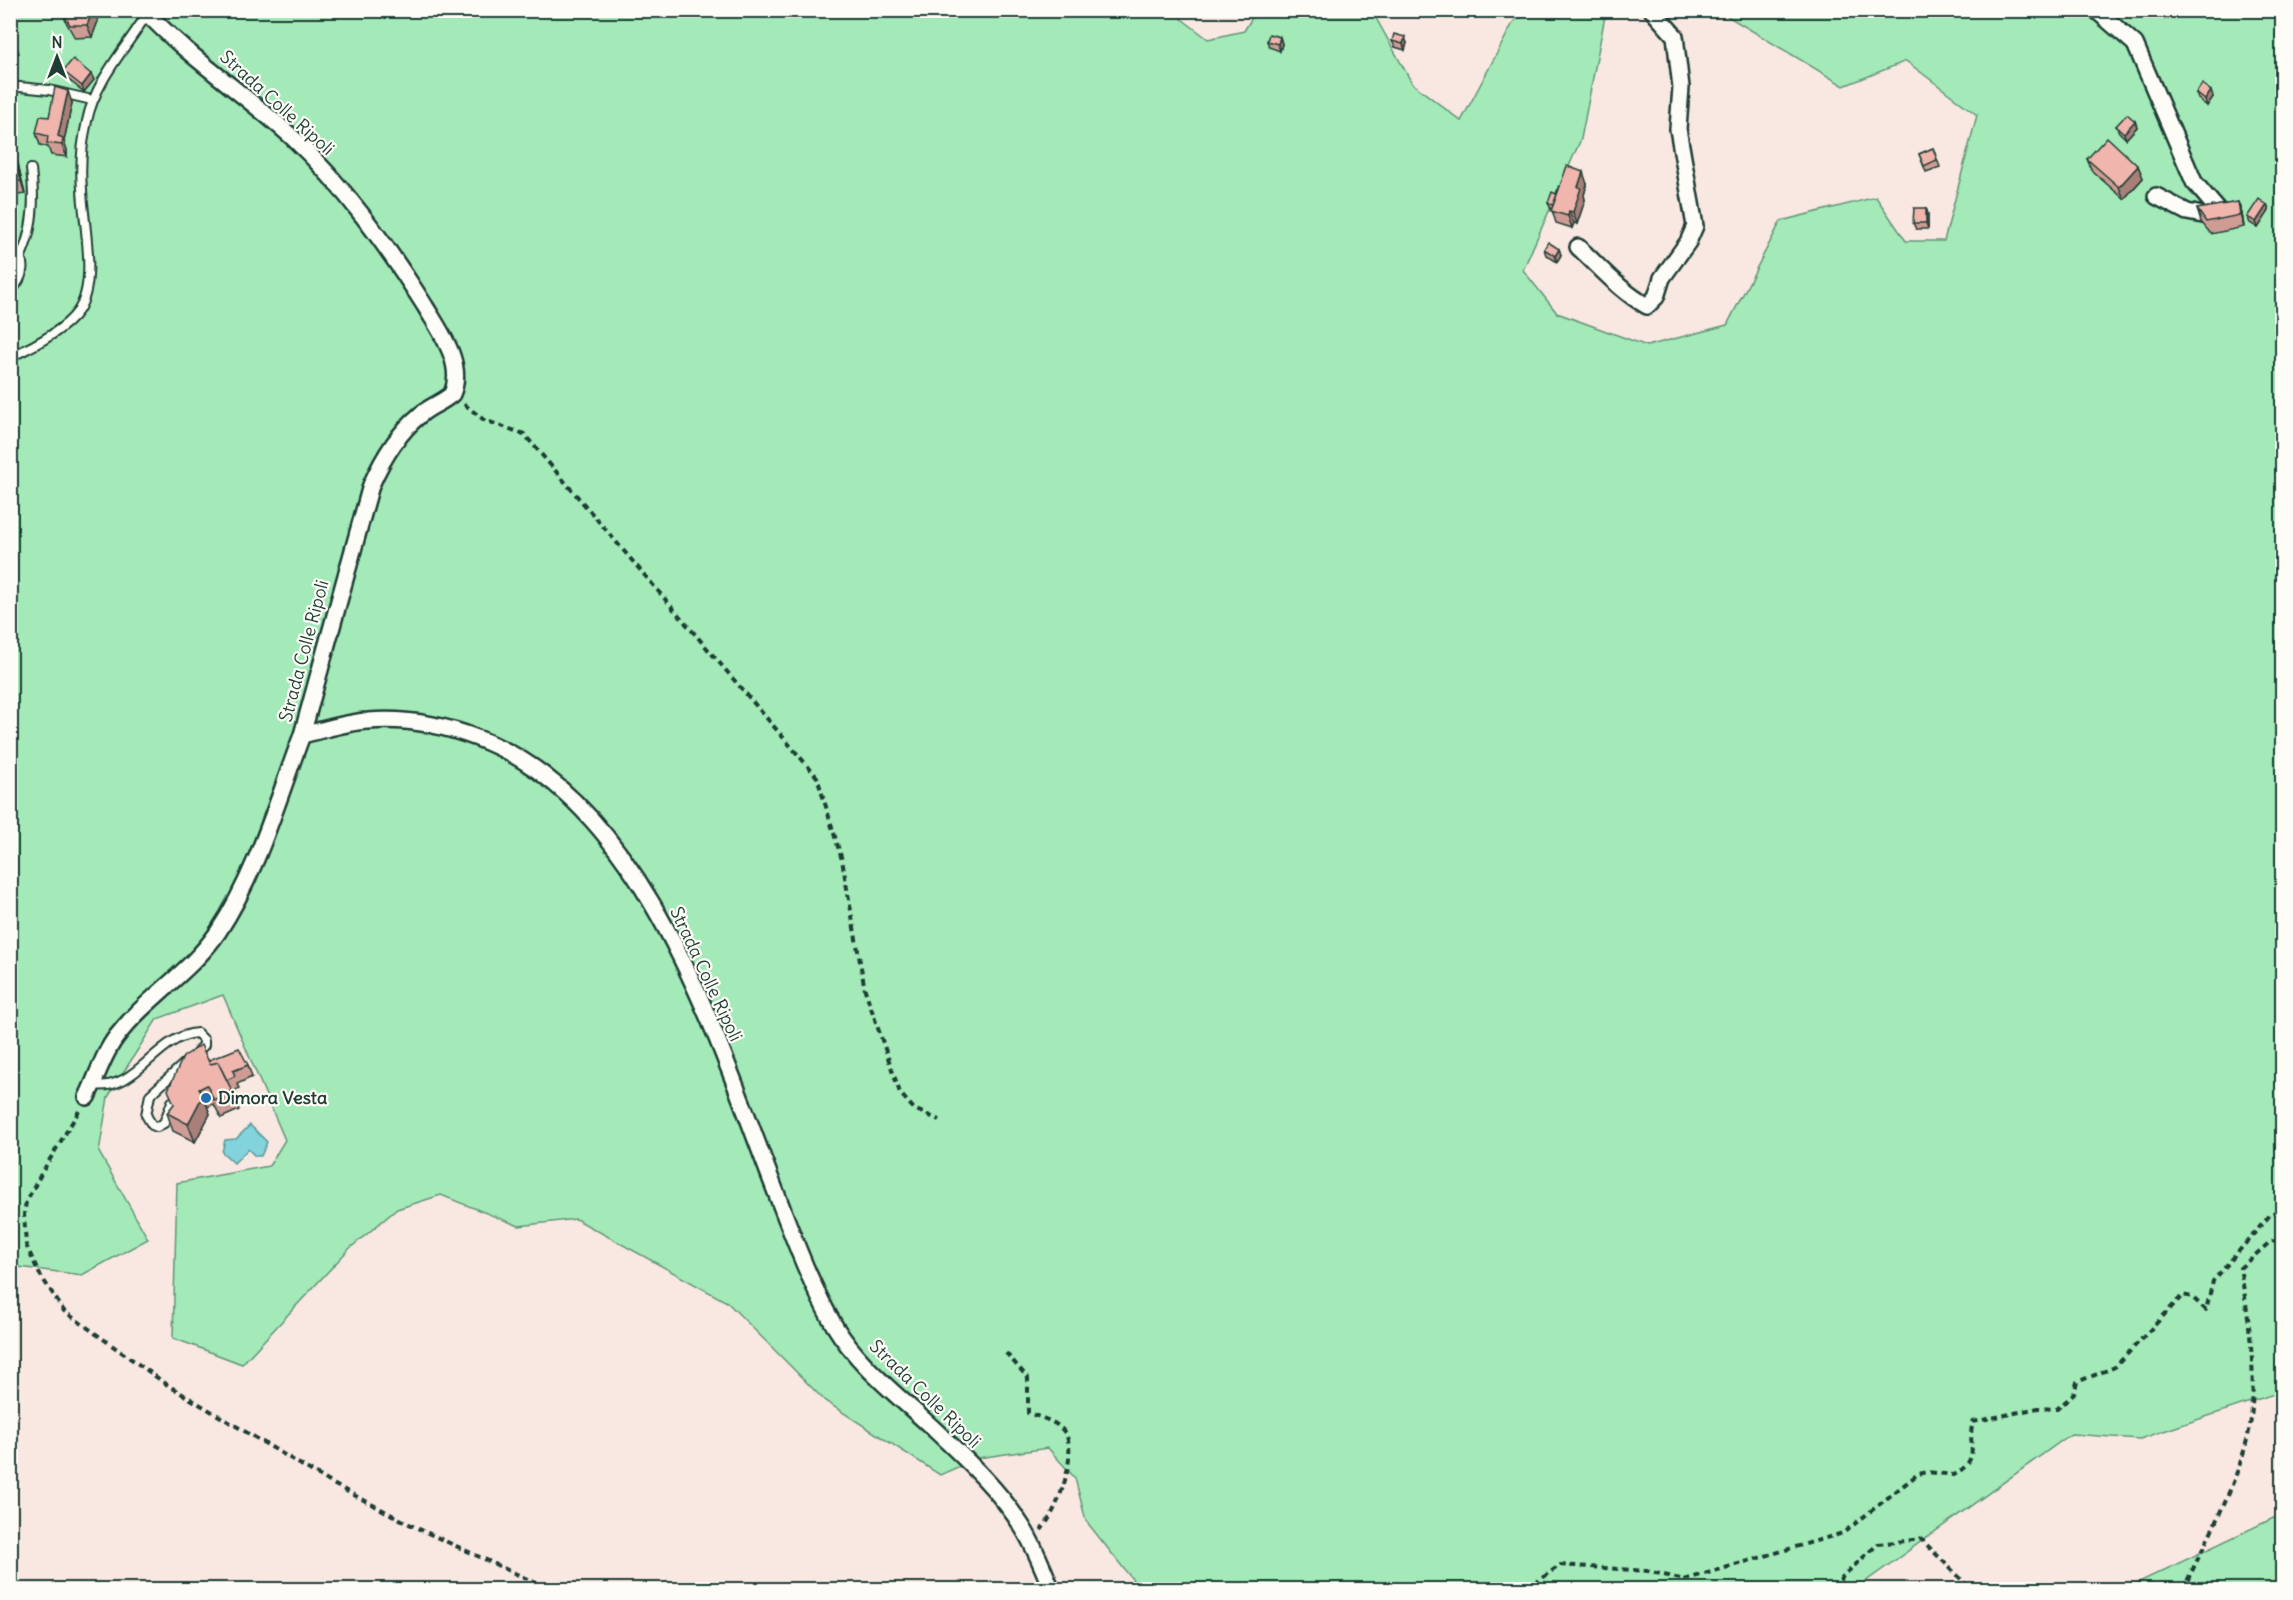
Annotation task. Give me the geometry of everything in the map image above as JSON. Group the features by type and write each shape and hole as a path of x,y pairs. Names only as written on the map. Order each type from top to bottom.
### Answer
{"street":[{"path":"1578,248 1608,274 1623,293 1647,306 1656,297 1662,278 1689,242 1695,226 1678,129 1681,87 1675,36 1652,10"},
{"path":"2096,10 2135,44 2194,182 2217,209 2208,216 2187,212 2156,196"},
{"name":"Strada Colle Ripoli","path":"146,12 291,136 359,211 397,263 446,342 455,371 452,394 426,410 411,423 393,445 375,476 360,520 302,735 368,721 405,721 445,728 496,745 527,761 581,807 640,884 681,959 717,1040 808,1274 836,1327 871,1373 936,1431 1010,1510 1030,1541 1052,1590"},
{"path":"90,1091 116,1037 141,1010 186,970 212,940 232,909 302,735"}],"lane":[{"path":"10,357 71,318 86,294 88,266 82,160 92,100 146,12"},
{"path":"10,86 49,90 92,100"},
{"path":"10,292 22,277 21,256 33,214 31,169"},
{"path":"10,247 21,256"},
{"path":"90,1091 117,1085 168,1047 185,1036 197,1033 204,1040 202,1050 169,1076 147,1101 146,1115 152,1125 157,1126 164,1123 172,1102"}],"path":[{"path":"452,394 484,420 524,434 817,777 843,860 866,990 893,1074 900,1093 914,1109 939,1120"},
{"path":"90,1091 41,1174 26,1202 24,1214 26,1245 39,1273 64,1311 169,1386 333,1484 417,1528 551,1590"},
{"path":"1526,1590 1560,1565 1648,1571 1684,1580 1843,1533 1918,1473 1954,1475 1964,1469 1974,1443 1973,1422 2029,1409 2057,1409 2066,1404 2074,1394 2077,1382 2115,1367 2183,1295 2192,1297 2206,1310 2213,1281 2270,1215 2283,1208"},
{"path":"2183,1590 2242,1457 2251,1419 2250,1324 2240,1268 2270,1242 2283,1239"},
{"path":"1006,1353 1028,1378 1028,1413 1056,1423 1067,1437 1068,1456 1061,1495 1049,1521 1030,1541"},
{"path":"1835,1590 1842,1576 1878,1544 1921,1539 1972,1590"}],"green space":[{"path":"1170,10 1208,39 1244,31 1256,11 1372,11 1412,83 1461,121 1514,21 1533,11 1606,11 1581,139 1523,270 1557,313 1647,346 1727,325 1781,221 1876,197 1906,241 1944,241 1977,115 1906,61 1844,86 1719,11 2282,11 2282,1323 2277,1393 2140,1439 2071,1434 1855,1589 1140,1589 1086,1521 1075,1478 1048,1448 978,1458 940,1475 825,1401 727,1302 576,1219 519,1226 441,1195 397,1209 349,1249 242,1364 173,1338 177,1183 269,1166 285,1140 223,995 157,1019 108,1097 99,1152 148,1239 82,1275 11,1266 11,11"},
{"path":"2282,1514 2282,1589 2136,1589 2137,1583"}],"water":[{"path":"250,1125 267,1142 261,1156 255,1156 248,1149 234,1163 222,1152 225,1140 236,1139"}],"building":[{"path":"62,10 93,10 87,25 70,25"},
{"path":"1269,34 1280,37 1278,44 1267,41"},
{"path":"1394,34 1405,37 1403,44 1392,41"},
{"path":"73,59 91,74 82,86 63,71"},
{"path":"2202,84 2211,91 2205,100 2196,93"},
{"path":"55,87 68,91 58,136 63,138 62,145 47,143 48,136 36,133 40,116 49,117"},
{"path":"2127,114 2135,121 2124,133 2116,126"},
{"path":"2107,137 2138,166 2119,187 2087,159"},
{"path":"1933,148 1937,160 1924,166 1919,154"},
{"path":"10,149 13,152 21,181 10,183"},
{"path":"1567,166 1583,172 1578,187 1581,188 1573,212 1569,211 1568,216 1551,211"},
{"path":"1559,186 1553,205 1548,203 1552,192 1556,194"},
{"path":"2259,199 2267,205 2256,222 2247,217"},
{"path":"2238,202 2240,215 2206,222 2197,209"},
{"path":"1914,208 1926,208 1926,223 1913,223"},
{"path":"1548,242 1559,249 1555,256 1544,249"},
{"path":"201,1045 210,1064 218,1062 232,1091 214,1100 207,1085 199,1089 203,1095 188,1124 167,1113 174,1104 168,1090 183,1057"},
{"path":"239,1048 248,1065 233,1071 235,1076 227,1080 218,1062 210,1064 209,1060"}],"place":[{"name":"Dimora Vesta","path":"206,1098"}]}
